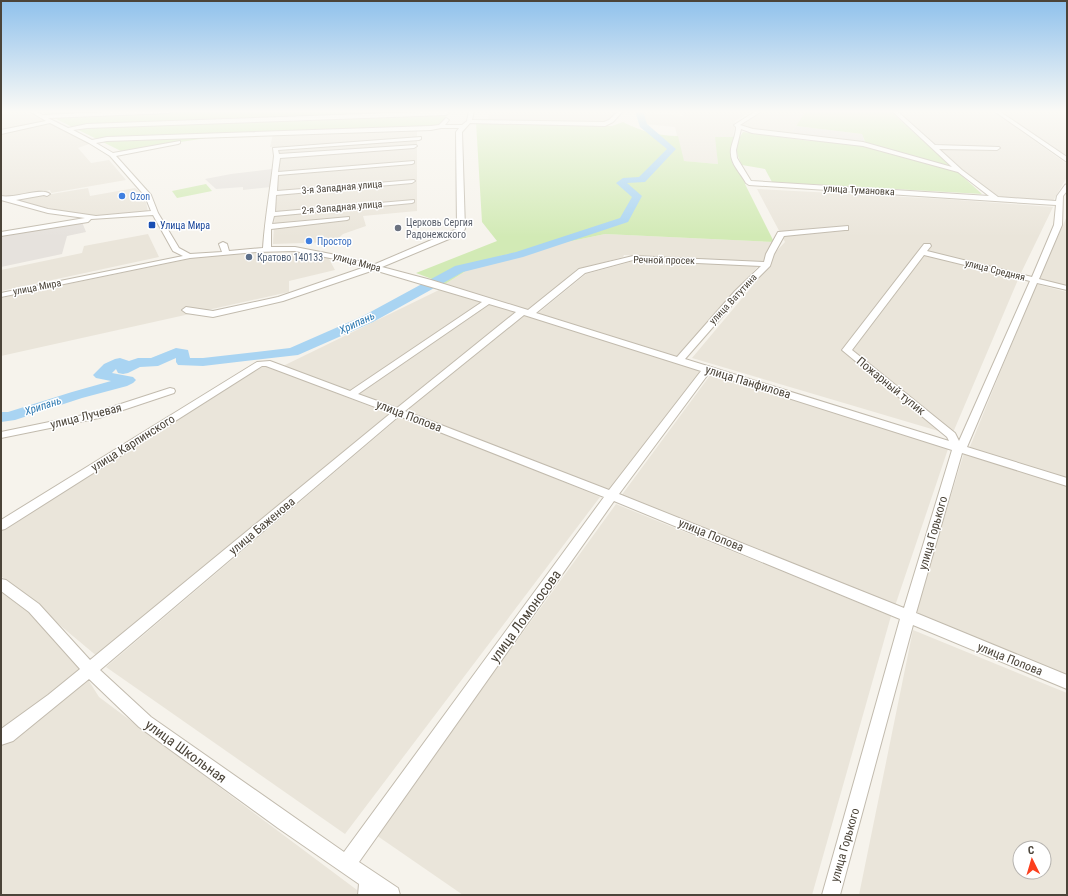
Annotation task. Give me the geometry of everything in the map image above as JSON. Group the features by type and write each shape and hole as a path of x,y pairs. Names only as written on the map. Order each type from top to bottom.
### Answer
{"street":[{"path":"108,153 148,194 155,213 176,250 189,256"},
{"path":"112,155 122,153"},
{"path":"267,249 268,227 272,214 276,153"},
{"path":"277,156 320,153"},
{"path":"186,310 213,314 244,308 312,289 424,248 448,237 460,229 459,153"},
{"name":"улица Тумановка","path":"735,153 734,158 746,175 749,183 1060,203"},
{"path":"895,153 960,171"},
{"path":"940,153 960,171 996,199"},
{"path":"1057,153 1067,160"},
{"path":"274,174 412,162"},
{"name":"3-я Западная улица","path":"273,192 412,181"},
{"name":"улица Горького","path":"831,895 908,617 958,448 963,445 1058,225 1060,196 1067,186"},
{"path":"4,199 44,193 47,194"},
{"path":"4,199 48,211 96,218"},
{"name":"2-я Западная улица","path":"272,214 412,201"},
{"path":"1,234 96,218 155,213"},
{"path":"268,227 347,218"},
{"name":"улица Ватутина","path":"679,361 738,294 767,264 770,254 781,234 845,228"},
{"path":"223,244 226,253"},
{"path":"206,247 208,255"},
{"name":"улица Мира","path":"1,295 176,260 189,256 267,249 295,249 325,254 432,283"},
{"name":"улица Средняя","path":"925,249 1067,288"},
{"name":"Пожарный тупик","path":"925,249 847,350 951,435 958,448"},
{"name":"Речной просек","path":"526,313 582,271 633,258 767,264"},
{"name":"улица Панфилова","path":"432,283 1067,482"},
{"path":"352,394 488,301"},
{"name":"улица Баженова","path":"1,737 6,736 90,670 398,412 526,313"},
{"name":"улица Попова","path":"267,363 352,394 699,530 1067,682"},
{"name":"улица Карпинского","path":"1,526 243,374 260,364 267,363"},
{"name":"улица Ломоносова","path":"346,865 611,496 708,370"},
{"name":"улица Лучевая","path":"1,435 94,416 170,391"},
{"name":"улица Школьная","path":"1,584 34,608 90,670 145,722 346,865 368,888 391,895"}],"shaded area":[{"path":"1,153 82,153 91,163 109,160 126,180 51,193 50,190 10,198 1,195"},
{"path":"277,153 417,153 417,211 363,216 366,226 343,234 334,242 273,244"},
{"path":"681,153 717,153 718,164 683,161"},
{"path":"943,153 1051,153 1067,164 1067,177 1053,201 997,198"},
{"path":"272,169 271,187 243,190 243,187 216,189 205,179 231,174"},
{"path":"88,188 90,196 135,188 145,197 148,212 100,217 43,207 15,200"},
{"path":"757,189 945,199 1053,207 1020,275 952,435 692,358 771,264 773,255 785,242"},
{"path":"1067,216 1067,286 1039,279"},
{"path":"82,222 86,232 67,236 62,254 1,267 1,237"},
{"path":"148,234 159,257 1,291 1,270 82,253 84,246"},
{"path":"605,234 774,242 763,262 624,255 623,257 576,270 527,312 445,284 469,269 500,256"},
{"path":"260,252 275,256 303,252 328,257 335,270 289,281 289,292 1,356 1,298 198,257"},
{"path":"634,261 759,265 676,357 537,314 586,274"},
{"path":"1036,284 1067,292 1067,479 969,449"},
{"path":"441,289 702,370 610,490 283,366"},
{"path":"265,365 389,414 98,657 1,576 1,531"},
{"path":"711,374 948,449 895,606 621,496"},
{"path":"402,415 600,497 345,834 106,667"},
{"path":"964,453 1067,485 1067,678 914,616"},
{"path":"616,504 891,616 812,895 463,895 376,835"},
{"path":"1,589 29,611 86,672 87,678 99,697 357,890 357,895 1,895"},
{"path":"913,630 1067,693 1067,895 859,895"}],"green space":[{"path":"478,153 682,153 684,161 718,164 717,153 732,153 732,163 739,170 745,180 745,184 774,242 605,234 500,256 469,269 445,284 416,273 497,241 482,222"},
{"path":"737,153 936,153 982,194 772,182 765,169 742,165"},
{"path":"206,184 212,191 177,198 172,191"}],"waterway":[{"name":"Хрипань","path":"1,417 9,417 77,395 122,383 128,380 101,375 109,367 120,362 126,365 123,370 138,362 153,363 176,352 183,353 183,362 203,362 293,352 368,319 459,269 519,255 624,220 637,196 621,183 626,180 642,180 668,153"}],"place":[{"name":"Ozon","path":"122,196"},
{"name":"Улица Мира","path":"152,225"},
{"name":"Церковь Сергия Радонежского","path":"398,228"},
{"name":"Простор","path":"309,241"},
{"name":"Кратово 140133","path":"249,257"}]}
